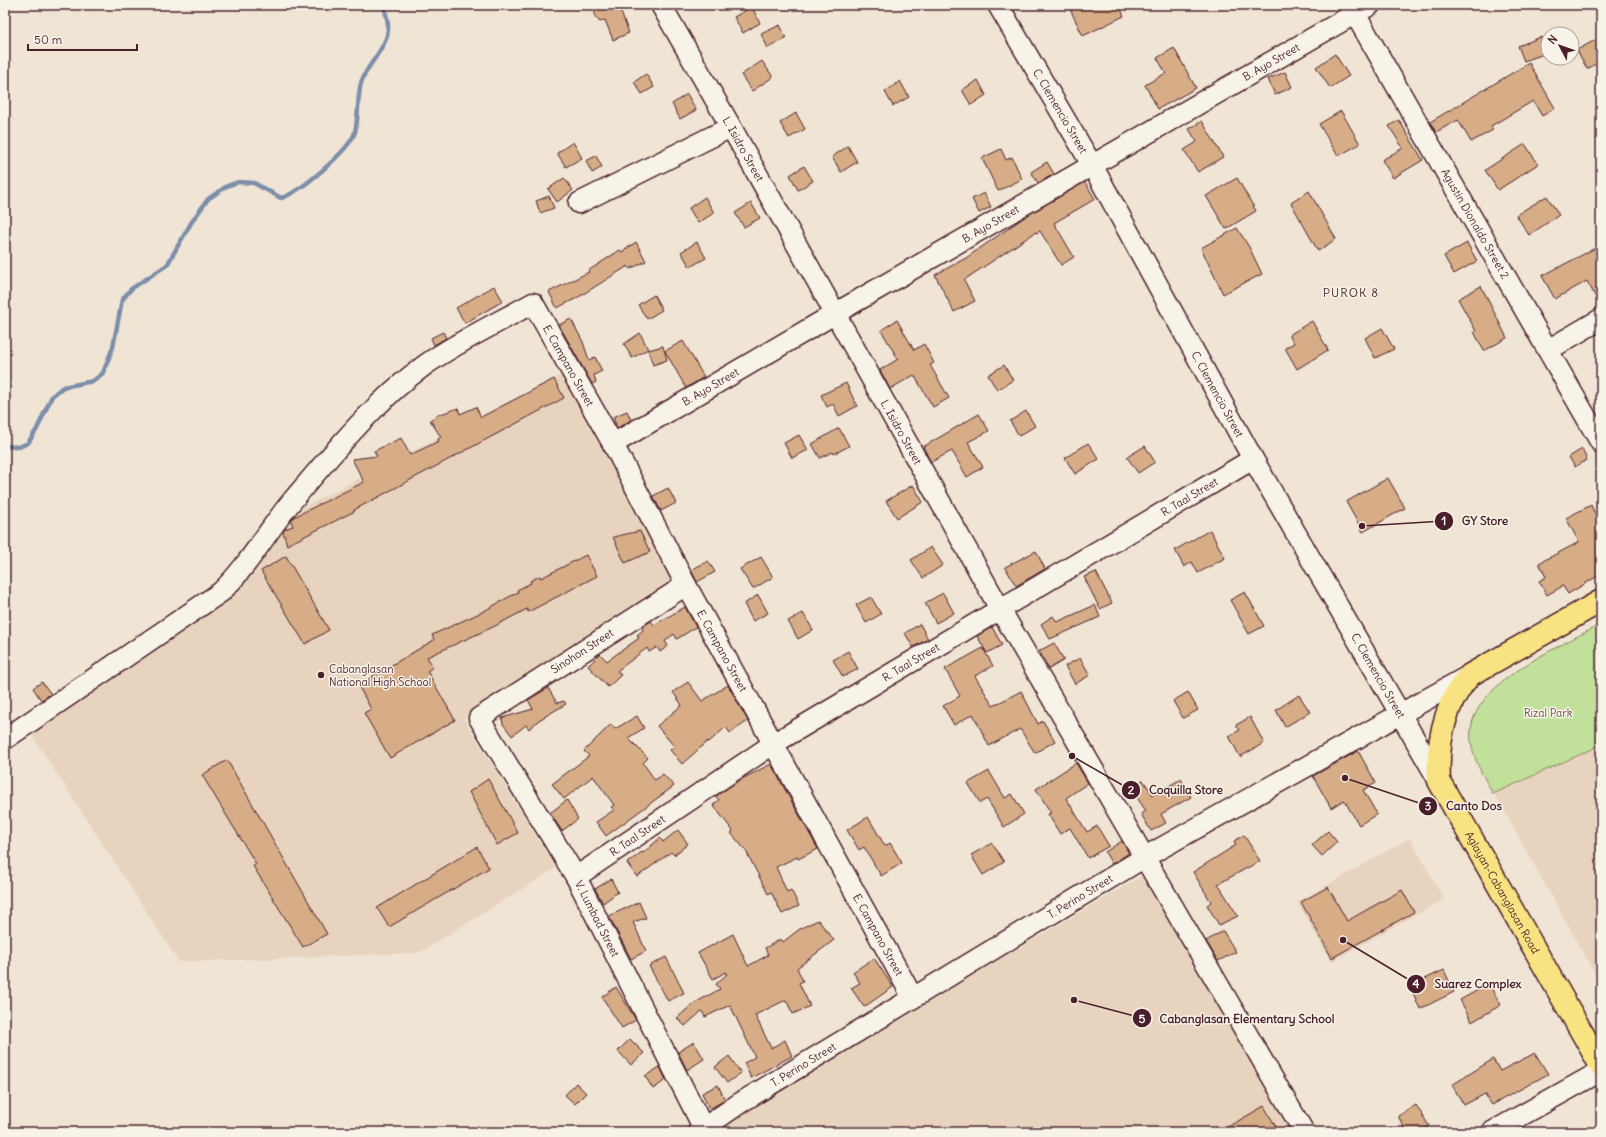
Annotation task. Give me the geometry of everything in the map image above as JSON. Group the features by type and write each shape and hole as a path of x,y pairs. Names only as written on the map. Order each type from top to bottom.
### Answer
{"main road":[{"name":"Aglayan-Cabanglasan Road","path":"1601,601 1470,675 1461,685 1454,697 1444,724 1439,753 1439,782 1601,1066"}],"street":[{"name":"L. Isidro Street","path":"660,5 836,313 1000,609 1304,1132"},
{"name":"C. Clemencio Street","path":"998,5 1092,165 1253,459 1439,782"},
{"name":"B. Ayo Street","path":"613,444 1358,8"},
{"name":"Agustin Dionaldo Street 2","path":"1358,8 1601,443"},
{"path":"579,203 731,127"},
{"name":"E. Campano Street","path":"5,739 221,592 237,576 285,510 335,451 375,408 403,382 454,346 533,303 613,444 686,584 913,998"},
{"path":"1548,350 1601,319"},
{"name":"R. Taal Street","path":"576,877 773,744 1253,459"},
{"name":"Sinohon Street","path":"479,718 686,584"},
{"name":"T. Perino Street","path":"701,1130 740,1103 1145,858 1470,675"},
{"name":"V. Lumbad Street","path":"479,718 576,877 701,1130"},
{"path":"1492,1132 1601,1071"}],"shaded area":[{"name":"Cabanglasan National High School","path":"566,372 677,582 464,719 556,868 419,953 179,962 29,731 173,631 288,515"},
{"path":"1601,624 1601,985 1475,759 1470,739 1474,719 1485,697 1502,681"},
{"path":"1410,838 1444,899 1331,962 1297,902"},
{"path":"1145,874 1293,1132 719,1132 715,1127"}],"green space":[{"name":"Rizal Park","path":"1601,624 1601,745 1493,794 1476,761 1471,740 1473,720 1483,702 1499,685 1519,670 1541,656"}],"building":[{"path":"600,5 615,5 617,11 620,10 629,33 613,40 605,20 600,22 595,17 595,7"},
{"path":"1068,5 1119,5 1124,16 1083,36"},
{"path":"752,7 760,23 743,33 734,17"},
{"path":"780,25 786,38 768,48 761,34"},
{"path":"1540,37 1540,55 1524,61 1518,46"},
{"path":"1601,37 1601,61 1587,69 1580,56 1580,48"},
{"path":"1174,48 1196,88 1158,109 1145,85 1166,73 1157,58"},
{"path":"1335,54 1349,76 1330,88 1316,67"},
{"path":"762,61 773,77 752,91 741,75"},
{"path":"1529,63 1555,108 1542,116 1533,101 1491,126 1493,130 1471,142 1458,120 1436,132 1430,122"},
{"path":"1285,72 1292,87 1275,95 1268,79"},
{"path":"646,74 654,87 642,94 634,82"},
{"path":"978,80 986,95 971,105 962,90"},
{"path":"900,81 909,97 893,106 885,92"},
{"path":"687,94 696,110 680,119 672,104"},
{"path":"1341,111 1360,144 1338,156 1319,124"},
{"path":"796,113 805,129 789,138 780,123"},
{"path":"1399,120 1423,160 1393,178 1382,160 1403,148 1389,126"},
{"path":"1202,121 1223,157 1198,172 1184,150 1197,142 1189,129"},
{"path":"573,142 582,158 566,167 557,153"},
{"path":"1525,144 1538,164 1498,190 1485,170"},
{"path":"848,146 857,162 841,172 832,157"},
{"path":"1001,149 1006,160 1012,157 1022,179 998,191 982,158"},
{"path":"596,156 602,167 592,173 586,161"},
{"path":"1047,162 1054,174 1038,183 1031,172"},
{"path":"804,166 813,181 798,190 790,175"},
{"path":"564,178 573,190 557,202 548,189"},
{"path":"1237,178 1256,211 1226,229 1206,196"},
{"path":"1085,182 1095,199 1054,223 1074,257 1061,265 1040,231 1037,233 1036,232 964,280 975,301 954,312 935,275 966,258 1026,216"},
{"path":"1309,191 1336,239 1318,251 1291,203"},
{"path":"984,193 991,207 979,213 972,199"},
{"path":"549,196 554,208 540,213 536,201"},
{"path":"1547,196 1559,215 1529,235 1516,215"},
{"path":"705,197 714,213 698,223 689,208"},
{"path":"751,203 760,218 744,227 735,213"},
{"path":"1237,228 1249,247 1262,274 1223,294 1201,248"},
{"path":"636,242 646,261 630,269 628,266 577,298 557,308 549,292 589,272 588,271 620,250 622,252"},
{"path":"697,242 706,258 690,267 681,252"},
{"path":"1467,243 1477,261 1454,274 1444,256"},
{"path":"1601,245 1601,307 1587,281 1555,299 1542,276"},
{"path":"494,286 503,301 465,323 456,308"},
{"path":"1481,286 1507,338 1484,351 1474,332 1476,331 1458,299"},
{"path":"654,295 662,310 647,319 638,305"},
{"path":"571,319 583,342 589,360 595,357 602,371 594,375 596,382 592,384 559,325"},
{"path":"897,320 914,350 924,344 934,363 930,365 949,398 933,407 914,375 890,389 880,370 898,359 881,330"},
{"path":"1312,321 1328,350 1297,369 1285,348 1294,343 1289,335"},
{"path":"1382,328 1394,349 1375,358 1365,338"},
{"path":"443,332 446,338 434,345 431,338"},
{"path":"640,333 648,349 632,358 624,344"},
{"path":"683,341 704,377 686,388 665,351"},
{"path":"663,346 667,360 653,365 648,350"},
{"path":"1004,365 1013,380 997,390 988,375"},
{"path":"554,379 564,398 354,510 355,511 287,545 283,532 285,529 293,526 291,521 294,517 364,482 352,459 377,456 374,451 401,438 410,455 439,441 438,439 441,437 430,420 438,415 458,408 460,414 476,407 481,417"},
{"path":"846,383 857,406 839,416 833,404 827,407 821,395"},
{"path":"627,411 631,420 617,428 613,417"},
{"path":"1026,411 1035,426 1019,436 1010,421"},
{"path":"979,414 989,431 968,442 983,467 967,477 952,451 931,462 923,447"},
{"path":"839,428 849,446 834,454 833,452 820,458 812,444"},
{"path":"799,435 808,450 792,458 784,443"},
{"path":"1088,443 1099,459 1075,474 1065,458"},
{"path":"1145,446 1155,462 1138,473 1127,457"},
{"path":"1582,449 1587,460 1575,467 1569,457"},
{"path":"1388,478 1405,508 1363,532 1346,502"},
{"path":"913,485 923,502 897,518 886,501"},
{"path":"668,488 676,503 661,511 653,496"},
{"path":"1591,505 1596,516 1601,513 1601,574 1568,594 1563,586 1547,595 1539,581 1546,577 1539,563 1579,542 1566,518"},
{"path":"1210,530 1225,558 1198,573 1192,562 1184,567 1175,550"},
{"path":"640,531 650,552 625,563 613,537"},
{"path":"931,547 943,565 923,578 911,560"},
{"path":"1036,551 1045,569 1016,586 1005,567"},
{"path":"586,555 597,576 528,612 527,609 493,627 427,657 433,667 427,671 455,720 390,758 364,713 371,709 358,685 434,640 432,635 484,611 518,592 517,590 531,583 530,581 540,576 541,578"},
{"path":"286,556 329,630 305,644 261,571"},
{"path":"761,557 773,577 753,589 740,569"},
{"path":"708,561 715,572 697,582 691,570"},
{"path":"1096,572 1112,603 1100,609 1084,577"},
{"path":"1245,592 1264,626 1249,634 1230,600"},
{"path":"943,593 954,613 936,623 925,603"},
{"path":"758,595 768,613 753,621 744,604"},
{"path":"871,597 881,614 866,623 856,605"},
{"path":"1095,605 1100,617 1050,639 1041,624 1053,616 1057,622"},
{"path":"685,607 696,627 677,639 674,634 665,641 668,646 660,652 657,647 649,652 647,648 617,671 621,675 608,687 588,666 600,654 607,661 639,638 637,635 643,630 642,627 651,621 654,625"},
{"path":"803,613 813,630 798,639 788,621"},
{"path":"920,624 928,639 913,647 905,633"},
{"path":"992,627 1002,645 987,653 977,636"},
{"path":"1054,643 1064,660 1049,669 1039,651"},
{"path":"983,648 993,666 975,676 993,706 1021,691 1038,724 1043,721 1055,741 1035,753 1020,729 989,746 973,714 954,725 943,706 960,696 945,669"},
{"path":"848,651 858,669 843,677 833,660"},
{"path":"1080,658 1090,675 1075,684 1065,666"},
{"path":"42,682 51,694 41,700 33,688"},
{"path":"688,682 702,701 728,685 748,721 730,733 726,727 682,764 670,750 674,746 657,726 682,705 673,692"},
{"path":"548,688 557,703 564,701 566,704 539,720 529,729 526,725 512,736 503,724 502,718 533,709 528,700"},
{"path":"1188,692 1198,710 1183,718 1173,701"},
{"path":"1299,695 1310,712 1285,727 1276,710"},
{"path":"637,716 644,728 628,738 648,758 643,763 655,780 663,774 674,786 606,836 596,822 614,810 611,807 614,805 593,776 564,799 552,784 589,756 584,751 611,724 615,729"},
{"path":"1250,717 1264,743 1240,757 1229,736 1240,730 1236,725"},
{"path":"1358,751 1376,783 1363,790 1377,814 1359,825 1344,800 1331,808 1313,776"},
{"path":"227,760 327,934 303,947 253,866 256,864 202,775"},
{"path":"1076,763 1088,783 1066,798 1087,832 1097,826 1109,846 1088,858 1070,828 1060,834 1048,814 1051,813 1036,789"},
{"path":"771,764 818,849 798,859 797,857 776,867 787,892 791,890 799,906 782,914 771,892 768,894 746,851 731,833 733,831 713,805 719,800 716,796 738,781"},
{"path":"989,771 1005,798 1012,794 1024,814 1004,827 987,799 980,803 968,783"},
{"path":"488,779 518,833 497,845 469,792"},
{"path":"1181,779 1191,797 1161,814 1166,823 1151,831 1141,814 1146,811 1130,787 1143,780 1153,795"},
{"path":"567,800 578,819 562,831 550,813"},
{"path":"868,817 885,846 890,843 902,863 881,876 864,847 859,850 847,830"},
{"path":"678,830 688,844 674,855 671,852 637,877 627,863 642,852 643,853 660,838 663,842"},
{"path":"1328,831 1337,842 1322,856 1312,845"},
{"path":"1244,835 1260,861 1218,884 1238,916 1219,925 1207,905 1211,902 1193,872 1236,845 1234,841"},
{"path":"1122,841 1129,853 1112,864 1105,852"},
{"path":"992,843 1004,862 983,875 971,855"},
{"path":"477,847 489,868 389,927 377,908"},
{"path":"611,879 618,892 603,903 595,889"},
{"path":"1328,887 1347,921 1402,890 1414,912 1332,958 1301,902"},
{"path":"639,902 646,918 633,922 646,951 631,959 609,916"},
{"path":"818,920 834,940 797,968 803,981 799,983 810,1006 793,1014 786,1000 755,1015 771,1048 785,1040 792,1056 751,1078 744,1063 755,1057 730,1005 705,1017 702,1011 685,1026 677,1018 693,1004 720,989 716,984 727,974 726,972 713,979 698,953 733,934 748,966 768,955 765,948 781,939 783,942 801,928"},
{"path":"1223,931 1236,952 1218,961 1206,941"},
{"path":"666,957 684,993 668,1001 649,966"},
{"path":"874,958 893,987 864,1007 851,988 860,983 853,972"},
{"path":"1444,970 1454,992 1420,1009 1410,986"},
{"path":"1489,984 1501,1005 1472,1022 1460,1000"},
{"path":"616,987 636,1020 622,1028 602,997"},
{"path":"630,1039 644,1053 631,1065 618,1051"},
{"path":"694,1042 704,1059 687,1070 678,1052"},
{"path":"1535,1053 1548,1074 1492,1105 1485,1094 1464,1105 1452,1085 1493,1059 1500,1071"},
{"path":"729,1056 741,1073 727,1083 715,1067"},
{"path":"660,1067 666,1080 653,1089 645,1076"},
{"path":"576,1083 586,1093 575,1104 565,1095"},
{"path":"718,1085 725,1100 709,1109 702,1093"},
{"path":"1416,1105 1429,1126 1418,1132 1407,1132 1398,1116"},
{"path":"1264,1106 1276,1127 1267,1132 1219,1132"}],"waterway":[{"path":"5,446 19,447 28,443 37,429 52,396 63,387 93,381 103,373 113,347 122,300 131,289 167,265 191,223 208,199 227,186 238,182 254,183 281,198 311,180 344,149 355,132 361,83 385,41 387,34 388,23 384,5"}],"place":[{"name":"GY Store","path":"1362,526"},
{"name":"Cabanglasan National High School","path":"321,675"},
{"name":"Coquilla Store","path":"1072,756"},
{"name":"Canto Dos","path":"1345,778"},
{"name":"Suarez Complex","path":"1343,940"},
{"name":"Cabanglasan Elementary School","path":"1074,1000"}],"district":[{"name":"PUROK 8","path":"1351,292"}]}
